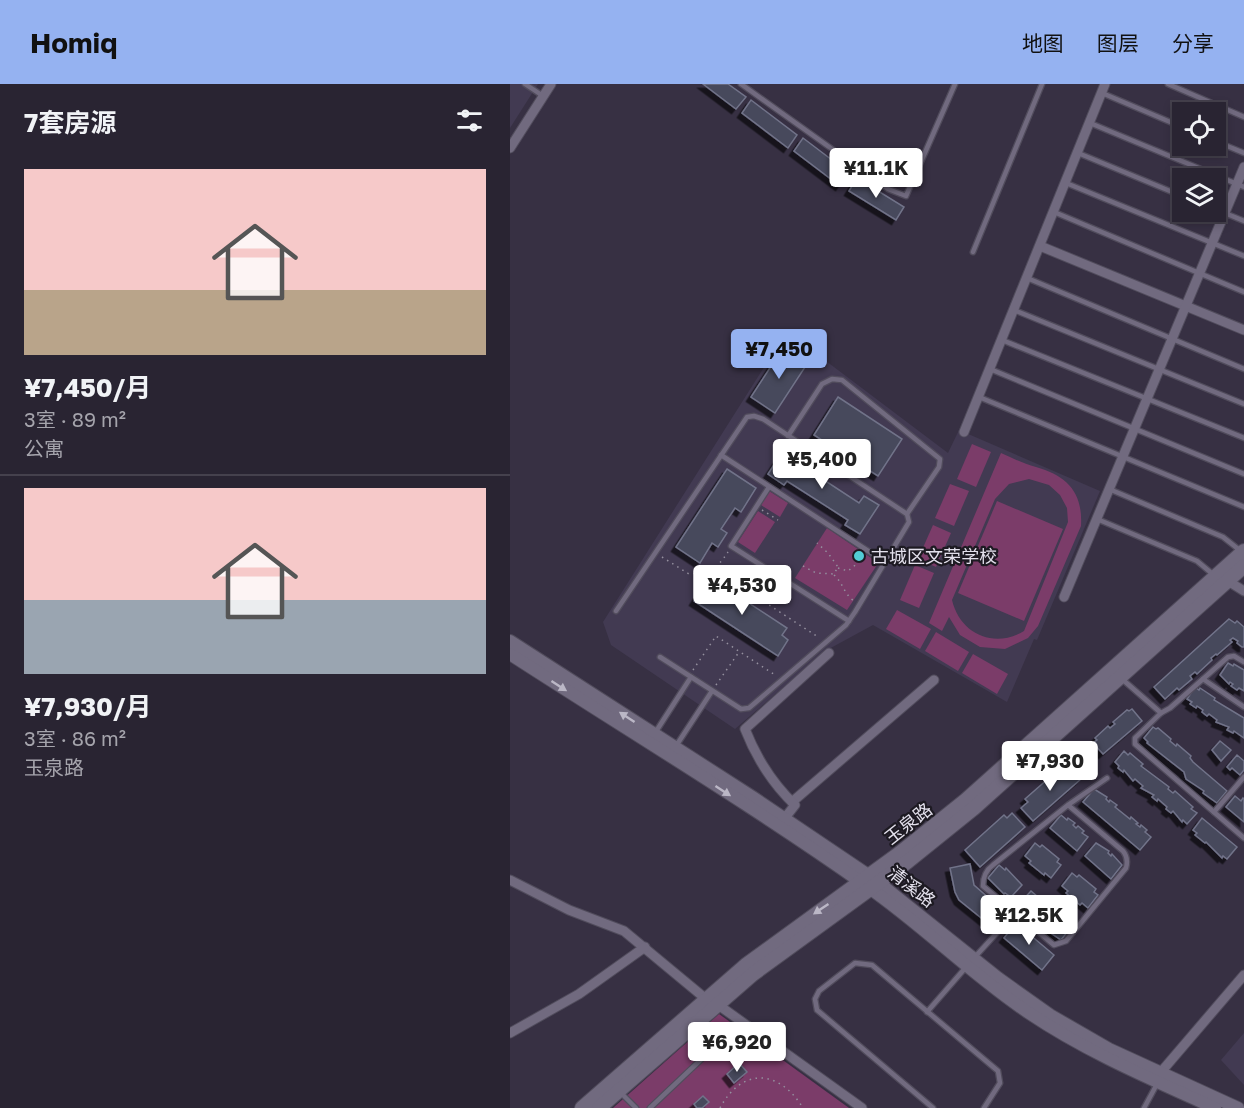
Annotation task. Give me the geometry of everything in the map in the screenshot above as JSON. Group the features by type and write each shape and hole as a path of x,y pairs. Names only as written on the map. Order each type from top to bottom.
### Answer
{"main road":[{"name":"玉泉路","path":"870,882 974,808 1120,677 1244,557"},
{"name":"玉泉路","path":"582,1108 711,1001 783,950 870,882 1222,578"},
{"name":"玉泉路","path":"599,1108 692,1026 711,1001"}],"street":[{"path":"510,148 551,84"},
{"path":"964,432 1104,88"},
{"path":"1226,211 1240,186 1244,167"},
{"path":"1064,597 1221,222"},
{"path":"1040,246 1244,330"},
{"path":"1222,578 1244,591"},
{"name":"清溪路","path":"510,641 784,819 870,882 970,962 1024,998 1068,1026 1215,1108"},
{"path":"784,819 795,806 784,795 753,749 745,729 829,653"},
{"name":"清溪路","path":"510,654 870,882"},
{"path":"792,802 934,680"},
{"path":"510,879 569,910 619,928 711,1001 862,1108"},
{"path":"510,1033 579,994 645,948"},
{"path":"1159,1077 1244,975"},
{"name":"清溪路","path":"1159,1077 1238,1108"}],"lane":[{"path":"525,84 543,96"},
{"path":"741,84 888,189 906,196 955,84"},
{"path":"973,252 1042,84"},
{"path":"1168,84 1244,117"},
{"path":"1104,88 1172,122"},
{"path":"1090,123 1240,186"},
{"path":"1226,146 1244,153"},
{"path":"1078,153 1172,192"},
{"path":"1066,183 1244,256"},
{"path":"1054,212 1244,292"},
{"path":"1226,213 1244,221"},
{"path":"1027,278 1244,369"},
{"path":"1014,310 1244,404"},
{"path":"1002,340 1244,438"},
{"path":"990,369 1244,474"},
{"path":"788,436 822,384 832,379 842,380 940,459 939,467 907,514"},
{"path":"979,397 1244,507"},
{"path":"616,611 747,417 759,417 907,514 909,522 849,621 749,708 741,709 660,657"},
{"path":"721,455 885,562"},
{"path":"769,487 731,546 849,621"},
{"path":"1109,489 1223,537 1244,557"},
{"path":"1097,519 1197,561 1222,578"},
{"path":"1244,662 1234,656 1228,657 1135,738 1135,744 1244,838"},
{"path":"654,734 690,676"},
{"path":"1120,677 1161,713"},
{"path":"1203,679 1244,707"},
{"path":"675,748 712,690"},
{"path":"1214,812 1244,777"},
{"path":"1068,805 1123,851 1127,859 1126,868 1063,944 1054,945 983,886 984,876 989,868 1068,805 1107,778"},
{"path":"927,1012 1015,913"},
{"path":"933,1108 817,1010 814,1003 819,991 855,963 872,965 998,1071 1000,1083 984,1108"},
{"path":"650,1108 710,1050 710,1045 692,1026"},
{"path":"1144,1108 1159,1077"},
{"path":"619,1090 636,1108"}],"path":[{"path":"757,506 778,520"},
{"path":"817,543 828,553 837,567 848,571 863,560 869,552"},
{"path":"655,553 689,574 719,566 731,546"},
{"path":"802,566 816,573 834,574 841,581 846,594 860,605"},
{"path":"834,574 837,567"},
{"path":"714,569 826,642"},
{"path":"756,597 772,572"},
{"path":"690,676 716,636 782,679"},
{"path":"712,690 739,651"},
{"path":"720,1108 728,1094 737,1085 750,1079 763,1077 782,1085 803,1108"}],"shaded area":[{"path":"510,84 538,84 510,128"},
{"name":"古城区文荣学校","path":"785,334 826,361 948,453 959,430 1100,491 1037,640 1034,639 1007,702 873,625 827,650 735,729 611,645 603,622"},
{"path":"972,444 991,452 976,487 957,479"},
{"path":"1001,453 1056,475 1071,487 1079,504 1081,526 1038,626 1028,638 1005,649 980,647 960,635 949,617 942,631 929,623","holes":["1029,479 1049,485 1060,495 1067,508 1068,522 1024,631 1001,639 980,635 962,622 952,600 995,499 1009,484"]},
{"path":"950,484 969,491 954,526 935,518"},
{"path":"769,491 788,503 780,517 761,505"},
{"path":"997,501 1063,529 1024,621 958,593"},
{"path":"758,511 775,522 755,553 738,542"},
{"path":"933,525 951,533 936,567 918,559"},
{"path":"827,528 877,562 847,610 795,578"},
{"path":"915,565 934,573 919,608 900,600"},
{"path":"897,610 931,629 920,649 886,629"},
{"path":"936,632 969,652 958,671 925,651"},
{"path":"973,654 1008,674 997,694 962,673"},
{"path":"719,1014 849,1108 613,1108"},
{"path":"1244,1033 1244,1085 1221,1060"}],"building":[{"path":"703,84 728,84 746,97 736,109"},
{"path":"751,100 797,135 788,148 742,113"},
{"path":"803,138 849,173 840,186 794,151"},
{"path":"857,178 904,207 896,220 849,191"},
{"path":"783,348 807,364 775,413 751,397"},
{"path":"838,397 902,439 878,476 814,435"},
{"path":"787,445 803,456 798,463 859,503 864,496 879,505 860,534 845,525 848,520 787,481 784,485 768,474"},
{"path":"727,469 756,488 741,512 735,508 721,529 727,533 718,547 712,543 700,563 676,547"},
{"path":"709,577 787,628 782,635 788,640 778,656 694,601"},
{"path":"1229,619 1235,623 1237,621 1244,627 1244,647 1233,638 1230,640 1232,642 1211,658 1212,660 1197,674 1195,672 1190,676 1192,679 1165,699 1154,687"},
{"path":"1228,663 1244,670 1244,691 1231,686 1233,684 1230,682 1229,684 1220,675"},
{"path":"1195,687 1199,690 1200,688 1215,698 1214,700 1244,718 1244,738 1234,731 1233,733 1227,730 1229,727 1216,722 1217,720 1209,714 1207,716 1202,712 1203,710 1190,704 1192,702 1187,699"},
{"path":"1132,709 1142,721 1103,754 1093,743 1097,740 1095,738 1108,726 1110,728 1115,724 1113,722 1127,710"},
{"path":"1153,727 1158,728 1171,739 1170,741 1191,756 1193,762 1227,791 1217,803 1186,779 1184,772 1147,743 1144,738"},
{"path":"1220,741 1231,750 1221,761 1212,750"},
{"path":"1124,751 1128,755 1130,753 1143,764 1141,766 1193,807 1191,809 1197,813 1187,824 1183,820 1182,822 1173,811 1171,813 1166,809 1167,807 1158,799 1157,801 1152,797 1154,795 1141,788 1143,786 1135,779 1133,781 1124,770 1123,772 1118,768 1115,762"},
{"path":"1237,755 1244,761 1244,770 1240,775 1227,767"},
{"path":"1066,763 1081,779 1033,821 1021,808 1028,802 1025,799"},
{"path":"1094,789 1107,797 1109,802 1110,800 1117,805 1115,807 1130,819 1131,817 1138,823 1136,824 1147,830 1145,832 1151,837 1140,850 1083,802"},
{"path":"1235,796 1241,801 1244,799 1244,822 1226,807"},
{"path":"1012,813 1025,827 980,867 965,850 1004,815 1007,818"},
{"path":"1061,815 1075,823 1073,825 1076,828 1078,826 1088,837 1077,851 1050,828"},
{"path":"1202,818 1237,847 1227,859 1223,856 1222,858 1206,842 1195,835 1197,833 1193,830"},
{"path":"1035,843 1040,847 1042,845 1059,859 1057,862 1061,865 1051,878 1029,863 1031,861 1025,856"},
{"path":"1096,843 1109,851 1108,853 1111,856 1112,854 1122,865 1111,879 1085,856"},
{"path":"970,864 974,885 998,906 985,921 959,900 955,892 950,868"},
{"path":"999,865 1005,870 1006,868 1022,885 1011,897 1004,894 988,878"},
{"path":"1072,873 1077,877 1079,875 1096,889 1094,892 1098,895 1088,908 1082,903 1080,905 1066,893 1068,891 1062,886"},
{"path":"1031,891 1072,926 1061,940 1024,912 1026,910 1019,904"},
{"path":"1016,923 1054,955 1042,970 1004,938"},
{"path":"739,1063 747,1072 734,1083 727,1074"},
{"path":"703,1096 709,1102 702,1108 697,1108 694,1104"}],"place":[{"name":"古城区文荣学校","path":"859,556"}]}
